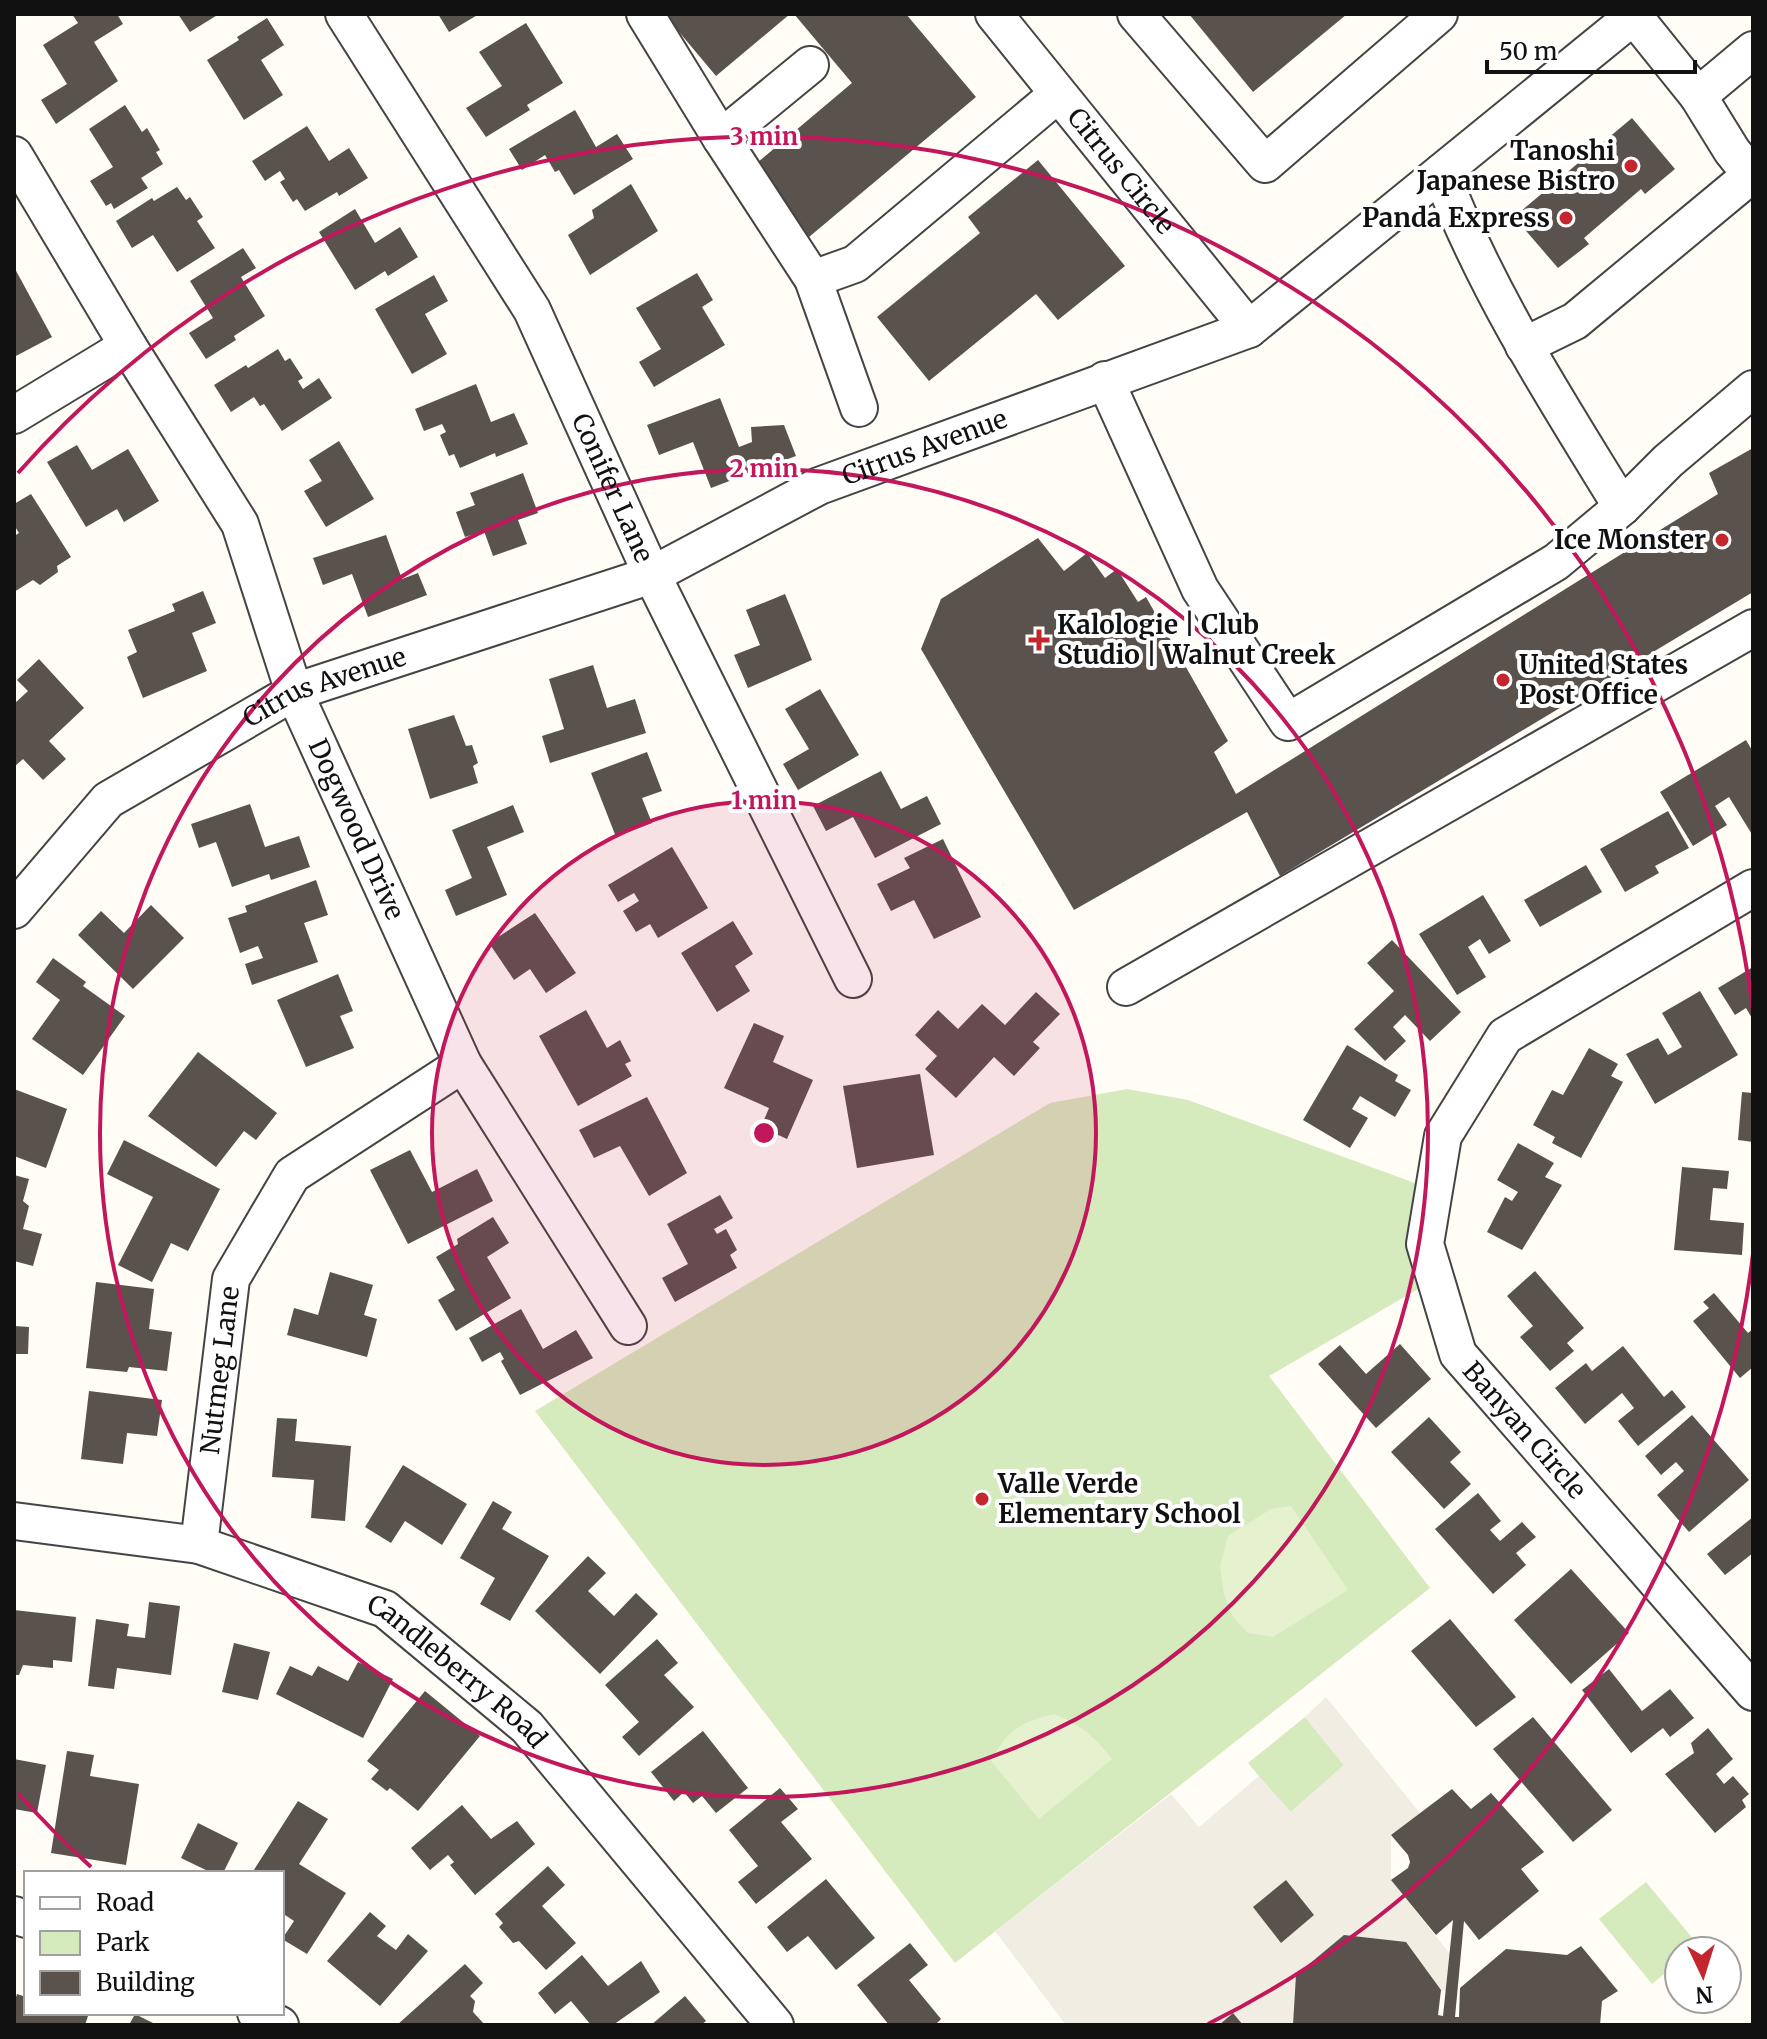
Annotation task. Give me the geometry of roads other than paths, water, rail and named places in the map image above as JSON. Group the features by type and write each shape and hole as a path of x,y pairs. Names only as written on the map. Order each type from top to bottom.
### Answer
{"street":[{"name":"Conifer Lane","path":"344,14 532,310 652,575 853,979"},
{"path":"645,14 813,279 859,408"},
{"path":"1136,14 1265,164 1439,14"},
{"name":"Citrus Avenue","path":"14,910 108,800 294,692 652,575 819,486 1249,329 1634,15"},
{"path":"1524,346 1575,321 1752,176 1732,151 1698,96 1634,15"},
{"name":"Citrus Circle","path":"1009,20 1058,94 1249,329"},
{"path":"1698,96 1753,50"},
{"path":"721,138 810,65"},
{"path":"813,279 855,264 1058,94"},
{"name":"Dogwood Drive","path":"14,155 128,346 240,524 294,692 463,1064 628,1326"},
{"path":"1441,173 1464,233 1545,385 1622,507"},
{"path":"14,415 128,346"},
{"path":"1105,380 1200,589 1288,722 1556,562 1753,389"},
{"path":"1126,987 1753,628"},
{"name":"Banyan Circle","path":"1753,888 1505,1036 1443,1136 1425,1244 1458,1354 1753,1692"},
{"name":"Nutmeg Lane","path":"199,1545 231,1279 292,1175 463,1064"},
{"name":"Candleberry Road","path":"14,1521 199,1545 385,1609 527,1727 775,2025"},
{"path":"260,2015 280,2025"}],"place":[{"name":"Tanoshi Japanese Bistro","path":"1631,166"},
{"name":"Panda Express","path":"1566,218"},
{"name":"Ice Monster","path":"1722,540"},
{"name":"Kalologie | Club Studio | Walnut Creek","path":"1039,640"},
{"name":"United States Post Office","path":"1503,680"},
{"name":"Valle Verde Elementary School","path":"982,1499"}]}
